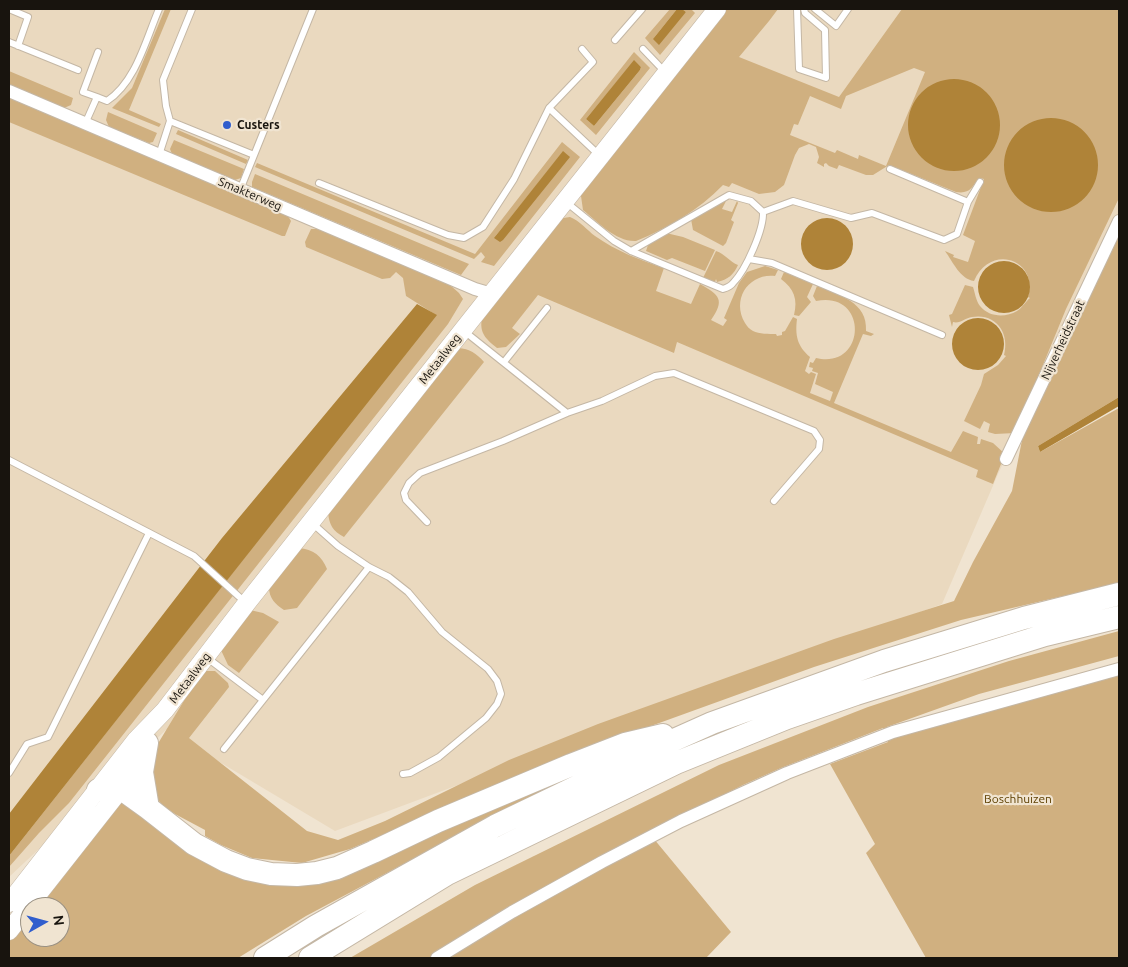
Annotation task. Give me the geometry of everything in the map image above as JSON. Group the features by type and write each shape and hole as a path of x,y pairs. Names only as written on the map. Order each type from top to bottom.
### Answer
{"highway":[{"path":"265,958 316,926 496,826 712,723 884,661 1024,618 1119,594"},
{"path":"310,958 447,874 676,763 787,718 856,694 1045,635 1119,617"},
{"path":"109,790 148,808 194,844 226,861 248,869 272,874 297,875 317,873 355,861 438,821 571,764 616,748 712,723"},
{"path":"147,743 142,772 148,808"}],"street":[{"name":"Metaalweg","path":"9,931 109,790 136,740 165,710 246,604 667,73 713,10"},
{"name":"Smakterweg","path":"9,91 475,289 492,294"},
{"name":"Nijverheidstraat","path":"1006,459 1119,221"},
{"path":"437,958 512,912 602,862 681,822 787,773 893,732 1119,669"},
{"name":"Metaalweg","path":"9,903 109,790 147,743 165,710"}],"lane":[{"path":"9,9 28,17 18,46"},
{"path":"98,52 83,92 107,101 116,95 128,81 159,9"},
{"path":"159,155 170,121 163,80 192,9"},
{"path":"240,190 313,9"},
{"path":"615,40 642,9"},
{"path":"797,9 799,69 826,78 825,30 805,13 804,9"},
{"path":"815,9 836,26 848,9"},
{"path":"9,42 78,70"},
{"path":"319,183 448,235 464,238 483,227 514,179 549,108 593,62 582,49"},
{"path":"644,50 667,73"},
{"path":"85,124 97,97"},
{"path":"549,108 601,156"},
{"path":"170,121 254,155"},
{"path":"890,169 968,202"},
{"path":"763,212 793,201 851,218 872,213 944,240 957,234 968,202 980,182"},
{"path":"565,202 614,241 631,250 723,289 733,284 749,259 764,219 763,212 751,201 729,195 631,250"},
{"path":"749,259 772,262 942,335"},
{"path":"504,362 547,308"},
{"path":"463,330 567,413"},
{"path":"427,522 406,500 404,493 409,483 420,473 503,441 567,413 602,401 655,376 674,373 814,431 820,440 819,449 774,501"},
{"path":"9,460 194,556 227,584 246,604"},
{"path":"311,522 338,546 369,567 389,577 408,592 442,632 488,668 497,681 501,694 497,704 486,718 439,756 410,773 403,774"},
{"path":"9,773 28,744 48,737 149,533"},
{"path":"224,749 369,567"},
{"path":"206,657 262,700"}],"shaded area":[{"path":"9,9 1119,9 1119,221 998,474 942,604 335,831 166,730 9,877"},
{"path":"677,9 682,9 686,12 659,45 653,39"},
{"path":"634,60 641,67 640,70 594,126 586,119"},
{"path":"954,79 972,83 987,92 996,107 1000,125 996,143 987,158 972,167 954,171 936,167 921,158 912,143 908,125 912,107 921,92 936,83"},
{"path":"1051,118 1069,121 1084,132 1095,147 1098,165 1095,183 1084,198 1069,209 1051,212 1033,209 1018,198 1007,183 1004,165 1007,147 1018,132 1033,121"},
{"path":"563,151 570,157 503,240 500,242 494,238"},
{"path":"822,218 832,218 846,225 853,239 853,249 846,263 832,270 822,270 812,266 805,259 801,249 801,239 805,229 812,222"},
{"path":"1004,261 1014,263 1022,269 1028,277 1030,287 1028,297 1022,305 1014,311 1004,313 994,311 986,305 980,297 978,287 980,277 986,269 994,263"},
{"path":"417,304 437,315 9,856 9,814 222,538"},
{"path":"978,318 988,320 996,326 1002,334 1004,344 1002,354 996,362 988,368 978,370 968,368 960,362 954,354 952,344 954,334 960,326 968,320"},
{"path":"1119,397 1119,406 1040,452 1038,446"}],"green space":[{"path":"165,9 171,9 129,110 161,124 159,127 112,108 132,88"},
{"path":"670,9 677,9 653,39 686,12 682,9 691,9 695,13 660,55 645,38"},
{"path":"725,9 778,9 739,57 839,97 902,9 1119,9 1119,198 1066,309 1015,433 995,434 988,432 990,424 984,421 980,429 964,421 981,385 984,374 998,365 1006,356 1004,355 1005,339 1003,332 994,321 981,317 953,322 952,327 949,315 952,314 965,285 973,287 978,302 984,310 997,315 1007,315 1017,311 1030,298 1028,297 1029,284 1026,273 1020,265 1011,260 1001,259 991,262 981,269 974,281 961,274 945,251 954,255 953,257 968,262 975,241 963,235 984,179 979,178 970,190 956,192 889,165 873,175 866,175 839,165 837,169 826,163 824,167 817,163 819,157 816,147 809,144 799,148 784,185 775,192 759,194 732,183 729,187 723,185 682,218 636,241 614,235 583,210 580,189","holes":["914,68 925,72 886,166 859,155 858,159 837,150 835,153 790,135 794,124 798,125 810,96 841,109 846,96"]},
{"path":"634,52 650,68 596,135 580,120","holes":["634,61 641,67 594,126 586,119"]},
{"path":"9,71 73,98 71,105 64,108 9,85"},
{"path":"9,98 288,216 291,221 285,236 9,122"},
{"path":"108,112 157,133 153,142 149,143 109,127 106,120"},
{"path":"178,130 248,160 246,164 176,134"},
{"path":"174,140 244,169 241,178 235,180 172,154 170,149"},
{"path":"562,142 580,157 494,266 481,262 485,257 481,252 474,259 255,167 257,163 475,254","holes":["563,152 569,157 494,238"]},
{"path":"255,174 469,264 461,275 252,187"},
{"path":"723,200 726,201 722,209 732,212 737,201 738,203 731,220 734,222 723,246 693,230 691,219 719,202 722,203"},
{"path":"570,217 595,236 620,251 664,268 656,291 691,304 700,284 712,291 719,303 711,320 723,326 727,320 724,318 739,283 747,272 765,266 778,270 775,276 766,276 750,283 741,297 741,314 748,327 755,332 776,334 777,336 782,335 782,332 785,331 793,317 797,319 796,330 798,340 802,349 810,357 805,371 809,374 811,372 816,374 810,393 830,401 833,392 815,384 818,373 812,371 813,368 809,367 810,362 813,363 816,358 833,359 845,353 852,342 855,330 853,317 846,307 833,301 816,301 813,296 817,286 850,301 862,313 866,331 874,334 871,336 863,334 834,403 951,452 963,431 978,437 977,444 980,444 981,439 993,443 1005,454 993,484 976,477 978,470 677,342 674,353 538,295 512,328 520,334 506,347 497,348 484,335 481,323 482,318 557,219"},
{"path":"311,229 318,229 451,284 463,299 448,324 69,803 9,867 9,856 436,315 406,296 403,278 396,272 390,278 382,279 306,247 305,242"},
{"path":"666,233 683,237 715,250 705,271 672,258 667,260 646,251 648,245"},
{"path":"1119,233 1119,397 1038,446 1040,452 1119,408 1119,583 961,620 814,667 568,756 350,849 302,863 252,858 221,845 205,836 205,830 162,805 154,795 151,755 202,671 215,671 228,683 229,687 189,738 307,831 338,840 385,821 509,760 598,724 834,639 954,601 1012,491 1022,440"},
{"path":"716,251 738,265 730,276 717,282 716,279 715,282 703,278"},
{"path":"784,272 813,284 807,297 811,302 799,316 794,315 794,295 781,279"},
{"path":"458,348 472,352 484,362 344,537 340,535 332,527 328,512"},
{"path":"299,548 316,554 327,569 297,608 284,610 273,600 269,587"},
{"path":"250,610 263,613 279,622 239,673 228,665 220,648"},
{"name":"Boschhuizen","path":"1119,631 1119,656 979,694 884,728 1119,666 1119,958 926,958 866,853 875,844 830,764 888,742 883,728 743,785 649,833 731,932 706,958 350,958 475,885 719,765 868,707 1009,661"},
{"path":"649,740 650,742 544,791 475,826 306,916 238,958 9,958 9,935 20,918 20,947 70,947 70,897 34,897 67,846 77,840 87,838 120,795 130,798 188,845 206,857 238,871 262,878 284,880 313,877 341,871 520,789"}],"place":[{"name":"Custers","path":"227,125"}]}
